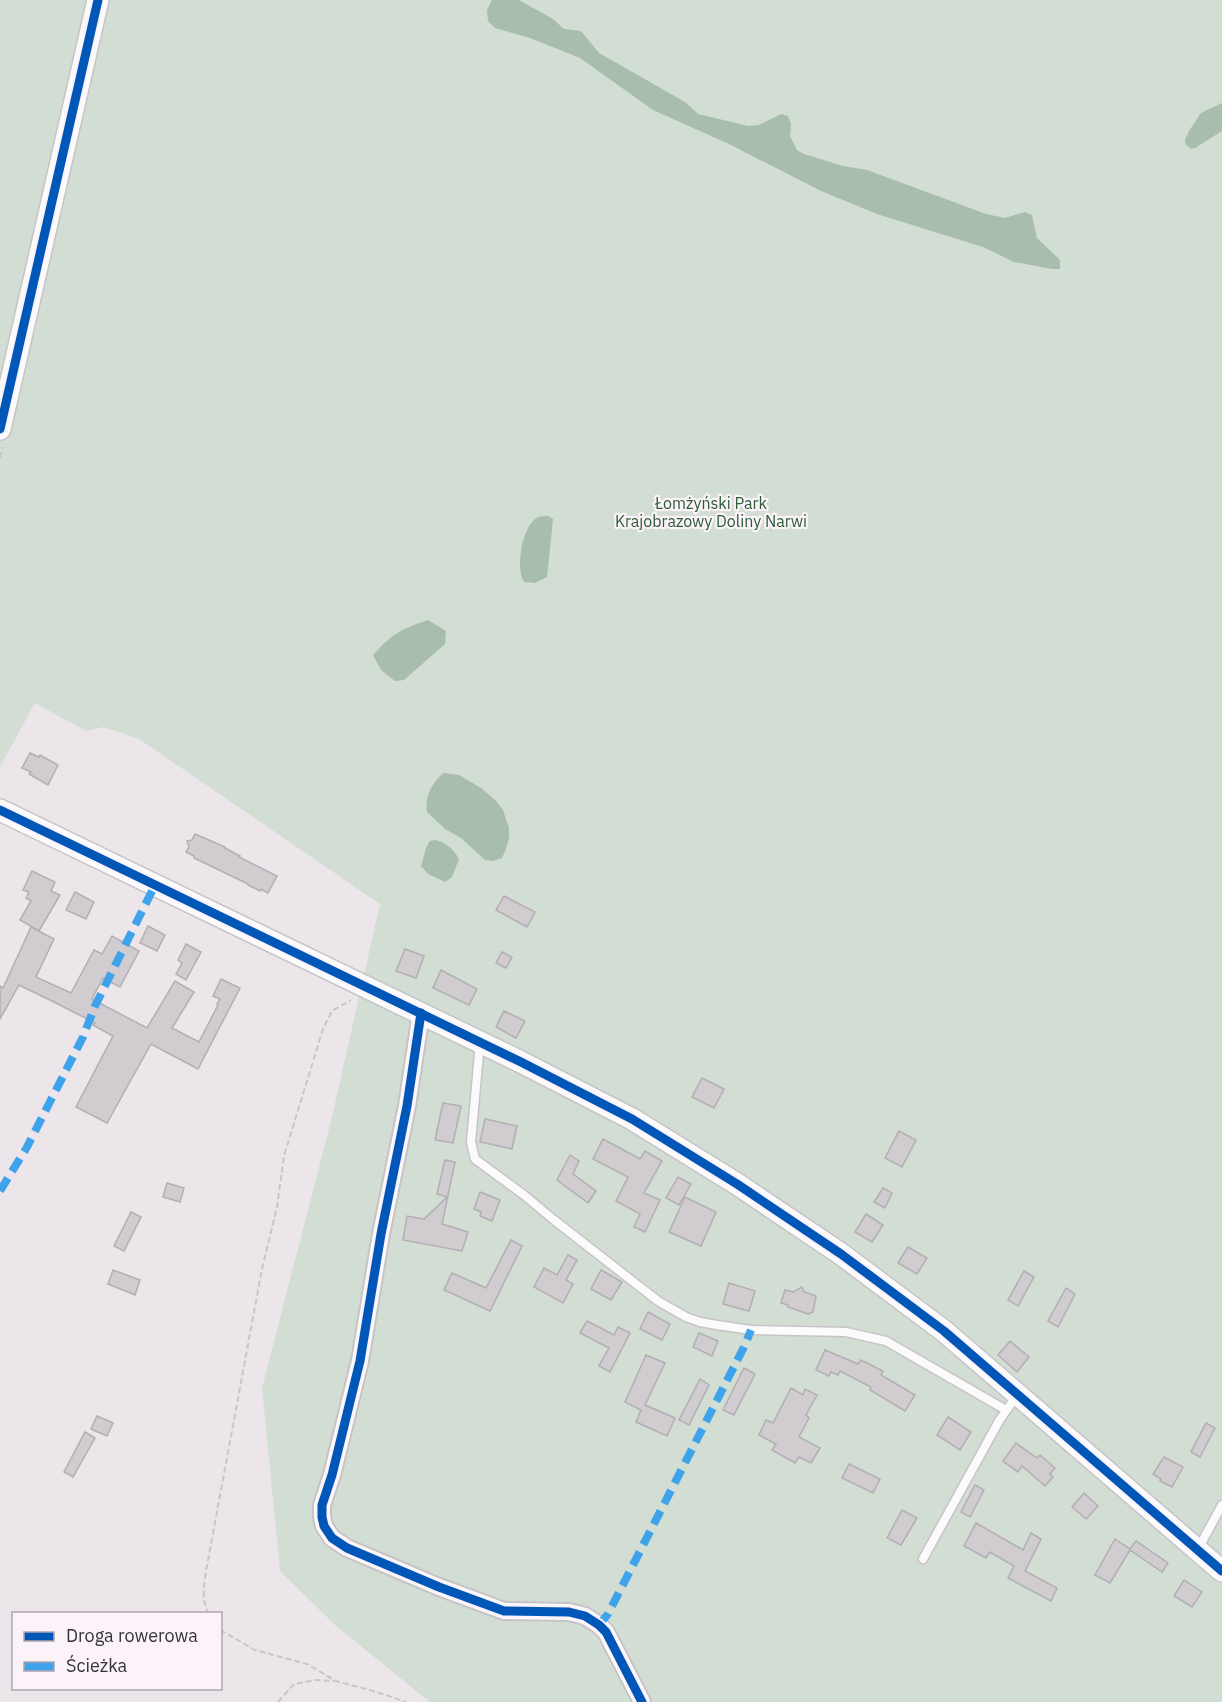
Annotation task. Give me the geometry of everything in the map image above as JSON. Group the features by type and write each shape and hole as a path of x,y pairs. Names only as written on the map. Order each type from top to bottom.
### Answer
{"street":[{"path":"0,429 98,0"},
{"path":"0,810 24,816 632,1119 737,1184 841,1254 944,1331 1012,1402 1222,1571"},
{"path":"421,1013 360,1361 332,1475 322,1505 324,1526 332,1538 347,1548 393,1569 504,1611 569,1612 585,1616 600,1625 606,1632 642,1702"}],"lane":[{"path":"480,1042 471,1142 475,1159 658,1301 686,1317 717,1325 751,1330 846,1332 886,1341 1012,1402 923,1559"},
{"path":"1198,1550 1222,1505"}],"path":[{"path":"208,1612 203,1595 206,1571 284,1156 323,1029 332,1011 372,989"},
{"path":"222,1631 255,1650 307,1664 336,1681"},
{"path":"278,1702 294,1684 315,1680 336,1681 406,1702"}],"green space":[{"name":"Łomżyński Park Krajobrazowy Doliny Narwi","path":"0,0 1222,0 1222,1702 430,1702 336,1626 280,1571 262,1388 332,1117 380,904 139,739 104,727 86,731 35,703 0,767"}],"shaded area":[{"path":"492,0 519,0 553,19 564,29 581,31 599,53 685,102 698,114 748,126 759,125 781,114 788,116 791,124 790,136 797,150 804,154 843,166 867,170 986,214 1005,218 1025,212 1032,215 1037,238 1060,260 1060,269 1014,262 983,247 877,214 821,191 729,144 653,110 580,58 530,38 495,28 488,21 487,10"},
{"path":"1222,103 1222,131 1191,149 1186,145 1185,140 1201,113"},
{"path":"548,516 553,519 547,577 535,583 524,582 521,576 520,557 524,537 532,522 538,517"},
{"path":"428,620 446,631 445,644 404,680 395,681 381,670 373,655 398,633"},
{"path":"443,773 459,775 481,788 503,810 509,828 509,838 502,858 493,861 485,860 427,812 430,791"},
{"path":"435,840 449,847 459,859 452,877 445,882 428,874 421,866 426,848 430,841"}],"building":[{"path":"30,753 39,757 40,755 58,765 48,785 22,768"},
{"path":"195,834 225,847 239,857 277,876 268,893 186,852 189,847 187,841 192,840"},
{"path":"32,871 55,882 51,891 60,895 39,931 20,920 31,901 26,898 29,892 23,890"},
{"path":"75,892 94,902 86,919 66,910"},
{"path":"504,896 535,912 527,927 496,910"},
{"path":"148,926 165,935 157,951 140,943"},
{"path":"31,927 54,939 36,977 71,993 94,950 102,954 112,936 139,951 120,987 103,978 92,999 147,1028 175,981 194,992 172,1028 199,1042 218,1005 220,999 213,996 221,979 240,988 198,1069 151,1044 107,1123 76,1107 113,1036 93,1025 95,1023 19,985 0,1019 0,986 3,988"},
{"path":"186,944 201,952 186,980 176,974 182,963 178,960"},
{"path":"405,949 424,956 416,978 396,971"},
{"path":"502,952 512,957 506,968 496,963"},
{"path":"441,970 477,989 469,1005 433,988"},
{"path":"504,1011 525,1021 516,1038 496,1027"},
{"path":"702,1078 724,1089 714,1108 692,1097"},
{"path":"443,1103 461,1106 453,1143 435,1140"},
{"path":"485,1119 517,1126 512,1149 480,1142"},
{"path":"899,1131 916,1140 902,1167 885,1158"},
{"path":"603,1139 640,1159 645,1151 662,1161 644,1193 660,1200 645,1232 634,1227 640,1214 616,1201 628,1177 593,1159"},
{"path":"570,1155 579,1161 573,1174 596,1191 588,1203 557,1180"},
{"path":"445,1160 455,1162 442,1224 468,1232 462,1251 403,1240 407,1216 424,1219 447,1197 437,1194"},
{"path":"678,1177 691,1184 679,1205 666,1198"},
{"path":"167,1183 184,1188 180,1202 163,1197"},
{"path":"883,1188 892,1193 885,1208 874,1202"},
{"path":"480,1192 500,1200 492,1221 480,1216 481,1212 474,1209"},
{"path":"685,1197 716,1212 701,1246 669,1232"},
{"path":"131,1212 141,1217 124,1251 114,1246"},
{"path":"866,1214 883,1225 872,1242 855,1232"},
{"path":"511,1240 522,1246 490,1311 444,1290 452,1273 486,1288"},
{"path":"908,1247 927,1258 917,1274 898,1263"},
{"path":"568,1255 577,1260 566,1280 573,1284 563,1303 534,1287 544,1268 557,1275"},
{"path":"113,1270 140,1280 135,1295 108,1284"},
{"path":"601,1270 622,1282 611,1300 591,1289"},
{"path":"1024,1271 1034,1277 1018,1306 1008,1300"},
{"path":"729,1283 755,1291 749,1311 723,1304"},
{"path":"802,1287 804,1292 816,1296 813,1312 808,1314 781,1303 785,1290 793,1292"},
{"path":"1066,1288 1075,1294 1058,1327 1048,1321"},
{"path":"648,1312 670,1324 662,1340 640,1329"},
{"path":"587,1321 614,1335 618,1327 630,1333 610,1372 599,1366 609,1348 580,1333"},
{"path":"699,1333 718,1341 712,1356 693,1347"},
{"path":"1010,1341 1029,1357 1017,1372 998,1355"},
{"path":"825,1350 858,1364 861,1360 883,1371 881,1375 915,1395 905,1411 870,1390 871,1387 840,1371 838,1375 831,1372 829,1376 816,1370"},
{"path":"646,1355 665,1363 645,1405 675,1418 667,1436 636,1422 641,1410 625,1402"},
{"path":"744,1368 755,1374 734,1415 723,1410"},
{"path":"700,1379 709,1385 689,1425 679,1420"},
{"path":"791,1388 803,1395 805,1389 817,1395 806,1415 809,1418 799,1437 820,1448 811,1463 799,1457 795,1463 772,1450 776,1444 759,1435 766,1420 773,1423"},
{"path":"97,1416 113,1423 107,1436 91,1429"},
{"path":"948,1417 971,1432 960,1450 937,1435"},
{"path":"1206,1423 1215,1428 1200,1457 1191,1452"},
{"path":"85,1432 95,1438 73,1477 64,1472"},
{"path":"1016,1443 1037,1458 1040,1455 1055,1468 1050,1474 1053,1477 1045,1486 1022,1466 1018,1472 1003,1461"},
{"path":"1164,1457 1183,1467 1172,1487 1160,1481 1161,1479 1153,1474"},
{"path":"849,1464 880,1479 873,1493 842,1478"},
{"path":"975,1485 984,1490 970,1517 961,1512"},
{"path":"1084,1493 1098,1506 1086,1519 1072,1507"},
{"path":"902,1510 917,1518 901,1545 887,1538"},
{"path":"976,1523 1023,1550 1031,1533 1041,1539 1025,1571 1057,1588 1051,1601 1008,1578 1014,1566 990,1552 986,1558 964,1546"},
{"path":"1115,1539 1130,1549 1136,1541 1168,1563 1162,1572 1130,1550 1110,1583 1095,1575"},
{"path":"1184,1580 1202,1592 1192,1607 1174,1596"}],"marked path":[{"path":"0,1191 27,1147 83,1037 95,1006 155,885"},
{"path":"599,1625 608,1614 751,1330"}],"cycle path":[{"path":"0,429 98,0"},
{"path":"0,810 521,1062 632,1119 737,1184 841,1254 944,1331 1222,1571"},
{"path":"421,1013 407,1106 381,1234 360,1361 332,1475 322,1505 324,1526 332,1538 347,1548 439,1587 504,1611 569,1612 585,1616 606,1632 642,1702"}]}
